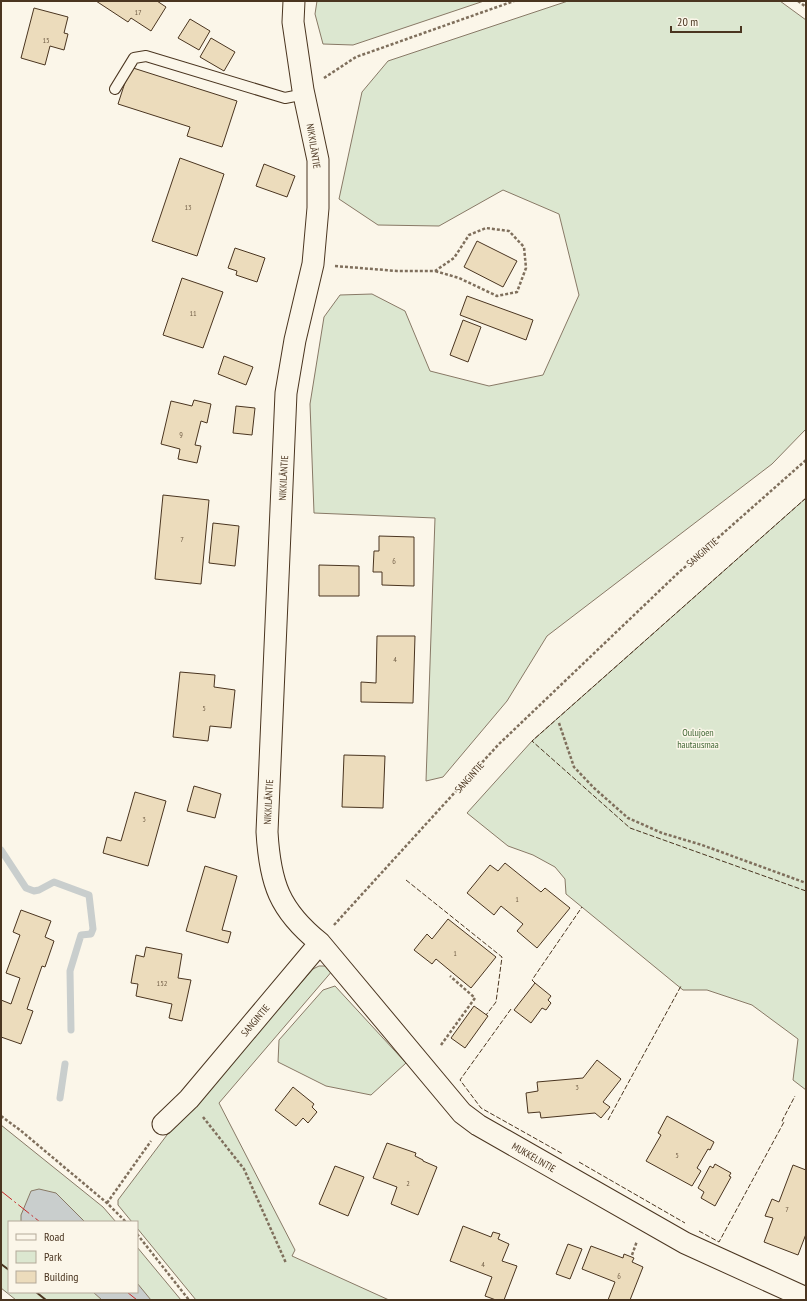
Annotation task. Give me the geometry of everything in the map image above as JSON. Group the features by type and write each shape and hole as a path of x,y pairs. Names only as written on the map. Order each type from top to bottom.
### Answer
{"street":[{"name":"NIKKILÄNTIE","path":"294,1 292,22 303,90 318,160 318,208 313,264 295,340 286,393 267,832 269,858 274,883 284,904 306,931 320,943"},
{"name":"SANGINTIE","path":"163,1124 189,1099 320,943"},
{"name":"MUKKELINTIE","path":"320,943 462,1113 478,1125 685,1243 806,1298"}],"lane":[{"path":"115,90 134,58 146,56 285,98 295,96 303,90"}],"path":[{"path":"303,90 356,56 514,1"},
{"path":"798,1 806,7"},
{"path":"313,264 397,271 435,271 458,278 497,296 517,292 526,268 524,247 508,231 486,228 468,235 454,258 435,271"},
{"name":"SANGINTIE","path":"320,943 328,932 498,745 677,574 806,460"},
{"path":"559,724 574,767 594,788 628,818 662,833 710,847 806,884"},
{"path":"441,1045 474,998 450,976"},
{"path":"189,1099 244,1169 286,1263"},
{"path":"1,1116 20,1130 107,1203 125,1221"},
{"path":"107,1203 163,1124"},
{"path":"138,1235 189,1300"}],"green space":[{"path":"317,1 484,1 353,45 323,44 315,14"},
{"path":"568,1 780,1 806,20 806,429 772,464 547,636 507,701 443,777 426,781 435,518 314,513 310,404 324,317 340,295 372,294 405,311 430,371 489,386 543,375 579,295 559,214 503,190 439,226 378,225 339,199 362,92 388,61"},
{"name":"Oulujoen hautausmaa","path":"806,498 806,1090 793,1080 798,1039 752,1005 707,990 683,990 566,894 565,879 555,867 533,855 508,846 467,813 532,741"},
{"path":"319,966 325,966 333,970 219,1103 295,1250 292,1256 389,1300 196,1300 138,1229 138,1221 131,1221 118,1205 118,1200 182,1115 188,1113 313,969"},
{"path":"335,986 406,1063 371,1095 326,1086 278,1062 279,1040 323,990"},
{"path":"1,1125 103,1207 115,1221 8,1221 8,1293 138,1293 138,1248 181,1300 16,1300 1,1288"}],"shaded area":[{"path":"39,1189 56,1193 84,1221 21,1221 21,1215 31,1191"},
{"path":"138,1284 151,1300 102,1300 94,1293 138,1293"}],"building":[{"path":"96,1 157,1 166,7 151,31 131,18 128,22"},
{"path":"34,8 68,17 64,33 68,34 64,50 50,46 45,65 21,58"},
{"path":"190,19 210,31 199,50 178,38"},
{"path":"211,38 235,52 224,71 200,57"},
{"path":"130,67 237,101 222,147 187,136 190,127 118,104"},
{"path":"180,158 224,174 197,256 152,241"},
{"path":"264,164 295,176 287,197 256,186"},
{"path":"477,241 517,261 503,287 464,267"},
{"path":"235,248 265,258 257,282 236,275 237,271 228,268"},
{"path":"182,278 223,292 203,348 163,335"},
{"path":"467,296 533,320 526,340 460,315"},
{"path":"463,320 481,327 468,362 450,355"},
{"path":"224,356 253,367 246,385 218,374"},
{"path":"194,400 211,404 207,423 201,421 195,445 201,446 197,463 178,459 180,449 161,444 171,401 192,406"},
{"path":"236,406 255,408 252,435 233,433"},
{"path":"163,495 209,500 201,584 155,579"},
{"path":"213,523 239,526 235,566 209,563"},
{"path":"379,536 414,537 414,586 382,585 382,572 373,572 374,551 379,551"},
{"path":"319,565 359,566 359,596 319,596"},
{"path":"377,636 415,636 413,703 361,702 361,682 376,683"},
{"path":"180,672 215,675 214,687 235,690 231,728 210,726 208,741 173,737"},
{"path":"344,755 385,756 383,808 342,807"},
{"path":"194,786 221,794 215,818 187,811"},
{"path":"135,792 166,801 148,866 103,853 107,837 121,841"},
{"path":"505,863 541,892 545,888 570,908 537,948 517,931 523,924 501,906 494,915 467,893 490,865 498,871"},
{"path":"205,866 237,876 222,930 231,932 228,943 186,931"},
{"path":"21,910 51,921 45,937 54,941 45,967 42,966 27,1009 33,1011 21,1044 1,1037 1,1000 11,1004 20,978 6,973 20,935 13,932"},
{"path":"448,919 496,957 471,988 436,959 432,964 414,950 427,934 432,939"},
{"path":"146,947 182,954 178,978 191,980 182,1021 169,1018 172,1004 136,996 138,984 131,983 136,955 144,957"},
{"path":"535,983 551,996 548,1000 551,1003 546,1010 542,1008 531,1023 514,1010"},
{"path":"474,1006 488,1016 465,1048 451,1038"},
{"path":"597,1060 621,1079 603,1102 610,1107 601,1118 595,1113 541,1118 540,1112 528,1113 526,1093 538,1091 537,1082 583,1078"},
{"path":"293,1087 314,1104 312,1107 317,1112 308,1123 303,1118 296,1126 275,1110"},
{"path":"667,1116 714,1142 697,1168 701,1171 692,1186 646,1161 661,1135 658,1133"},
{"path":"387,1143 416,1153 415,1156 437,1167 418,1215 391,1204 397,1187 373,1178"},
{"path":"715,1164 731,1173 729,1176 731,1177 715,1206 701,1198 704,1192 698,1188 710,1166 713,1168"},
{"path":"793,1165 806,1170 806,1234 798,1255 764,1242 773,1218 765,1216 772,1199 779,1202"},
{"path":"335,1166 364,1177 348,1216 319,1204"},
{"path":"463,1226 491,1237 493,1232 500,1234 498,1239 509,1244 502,1261 517,1266 504,1300 496,1300 485,1296 492,1277 450,1261"},
{"path":"568,1244 582,1249 570,1279 556,1274"},
{"path":"591,1246 623,1258 624,1254 634,1258 632,1262 643,1267 630,1300 608,1300 615,1282 582,1269"}],"waterway":[{"path":"1,850 26,888 34,891 39,890 54,882 89,895 93,929 91,934 81,935 70,971 71,1030"},
{"path":"60,1098 65,1064"}],"fence":[{"path":"806,498 532,741 630,828 806,891"},
{"path":"406,880 502,957 496,1002 486,1015"},
{"path":"535,983 532,980 582,907"},
{"path":"608,1120 681,986"},
{"path":"511,1009 460,1080 481,1108 563,1154"},
{"path":"699,1231 719,1242 784,1122 782,1121 795,1096"},
{"path":"579,1162 685,1223"}],"wall":[{"path":"1,1264 8,1269"},
{"path":"37,1293 46,1300"}],"power":[{"path":"1,1191 39,1221"},
{"path":"128,1293 137,1300"}]}
